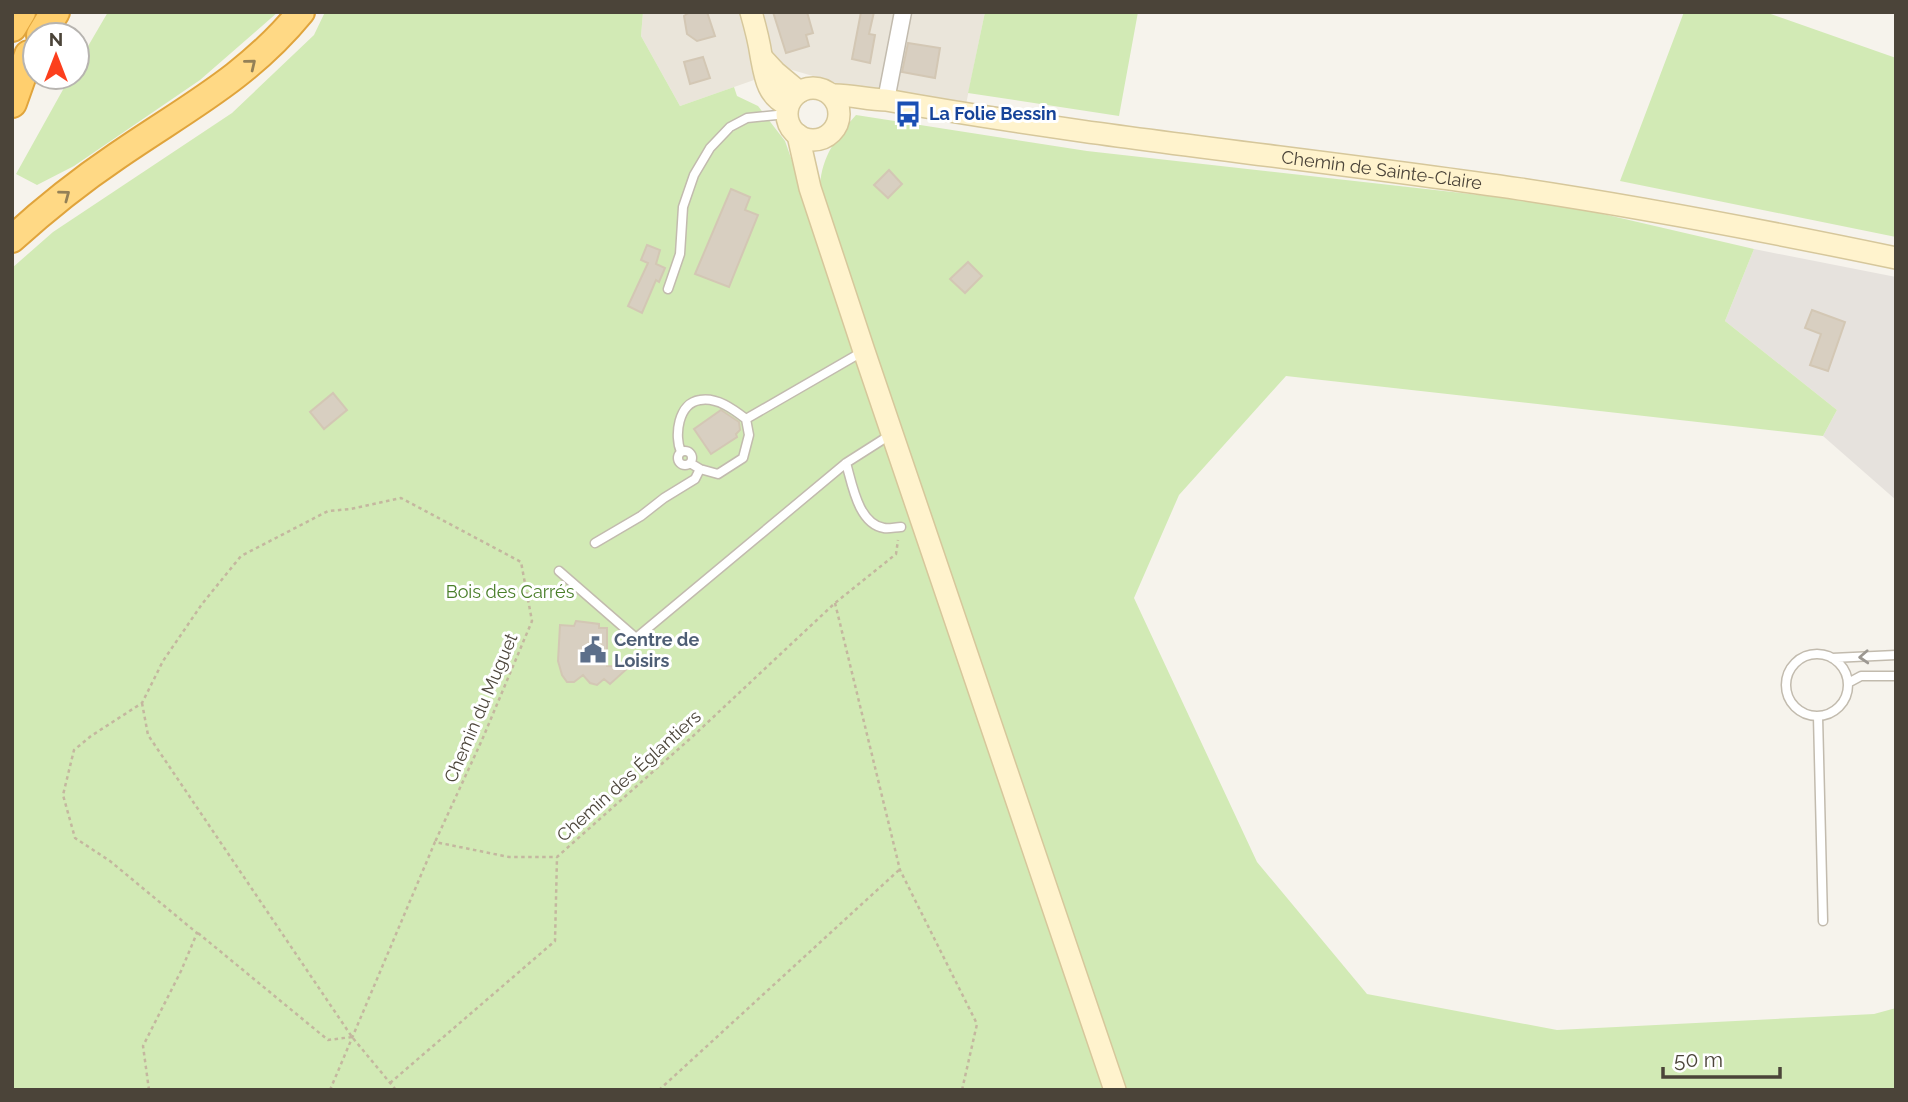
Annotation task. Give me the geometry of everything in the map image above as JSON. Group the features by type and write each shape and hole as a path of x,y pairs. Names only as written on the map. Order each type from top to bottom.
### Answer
{"highway":[{"path":"12,27 21,12"},
{"path":"12,239 38,215 117,156 223,86 261,56 301,12"},
{"path":"12,84 21,69"},
{"path":"12,103 21,80"}],"main road":[{"path":"751,12 762,68 769,88 778,101 791,104"},
{"path":"791,104 811,88 819,88 832,95 839,108 833,130 818,150 810,188"},
{"name":"Chemin de Sainte-Claire","path":"832,95 844,94 1033,124 1534,191 1710,220 1896,258"},
{"path":"791,104 792,130 812,141 833,130 875,100"},
{"path":"797,135 810,188 864,351 1115,1090"}],"street":[{"path":"875,100 903,12"}],"lane":[{"path":"668,289 680,254 683,207 694,175 710,148 730,127 747,118 791,104"},
{"path":"746,419 864,351"},
{"path":"702,399 726,404 746,419 749,435 743,458 718,474 690,463 685,466 678,462 677,458 681,452 677,437 679,419 691,402 702,399"},
{"path":"559,571 633,641 846,463 893,433"},
{"path":"846,463 864,514 884,528 901,527"},
{"path":"596,543 695,479 700,469"},
{"path":"1832,658 1845,673 1847,693 1836,710 1818,716 1808,715 1791,703 1785,683 1788,673 1802,658 1812,655 1832,658 1896,655"},
{"path":"1848,683 1861,676 1896,676"},
{"path":"1818,716 1823,921"}],"path":[{"name":"Chemin du Muguet","path":"142,703 163,661 202,604 241,556 328,511 401,498 521,562 532,621 435,842"},
{"name":"Chemin des Églantiers","path":"435,842 509,857 557,857 692,737 835,603 896,554 901,527"},
{"path":"835,603 900,870 977,1024 962,1090"},
{"path":"352,1037 328,1040 110,861 75,838 63,795 74,750 142,703 148,735 352,1037 396,1090"},
{"path":"330,1090 435,842"},
{"path":"390,1083 555,942 557,857"},
{"path":"659,1090 900,870"},
{"path":"149,1090 143,1046 197,933"}],"shaded area":[{"name":"La Folie Bessin","path":"643,12 985,12 964,114 843,94 833,82 779,66 754,80 680,106 641,36"},
{"path":"1754,249 1896,277 1896,500 1823,436 1837,410 1725,321"}],"green space":[{"path":"108,12 278,12 200,80 74,166 37,185 16,174 62,91 91,91 91,41"},
{"name":"Bois des Carrés","path":"325,12 643,12 641,36 680,106 734,87 737,96 758,106 785,141 802,189 820,186 827,156 856,115 1087,151 1560,204 1754,249 1725,321 1837,410 1823,436 1286,376 1179,495 1134,598 1257,862 1367,994 1557,1030 1874,1014 1896,1008 1896,1090 12,1090 12,268 53,232 232,113 314,35"},
{"path":"985,12 1138,12 1119,116 968,93"},
{"path":"1684,12 1765,12 1896,58 1896,237 1620,181"}],"building":[{"path":"690,12 707,12 715,36 697,41 687,34 684,16"},
{"path":"773,12 807,12 813,33 806,35 809,46 786,53"},
{"path":"861,12 874,12 869,34 875,35 870,63 852,59"},
{"path":"908,43 940,48 935,78 902,72"},
{"path":"703,57 710,78 690,84 684,62"},
{"path":"889,170 902,184 888,198 874,185"},
{"path":"731,189 750,197 745,210 758,215 729,287 695,274"},
{"path":"647,245 660,250 656,264 665,268 659,282 656,280 642,313 628,306 648,263 641,260"},
{"path":"968,262 982,276 965,293 950,279"},
{"path":"1812,310 1845,322 1828,371 1810,365 1821,334 1805,328"},
{"path":"333,393 347,410 324,429 310,412"},
{"path":"721,410 739,422 740,430 736,434 737,437 711,454 694,429"},
{"path":"576,621 599,624 599,628 607,628 607,666 629,667 610,684 604,679 597,685 590,683 583,675 574,682 567,682 562,675 558,661 560,625 574,626"}],"place":[{"name":"La Folie Bessin","path":"908,114"},
{"name":"Centre de Loisirs","path":"593,650"}]}
